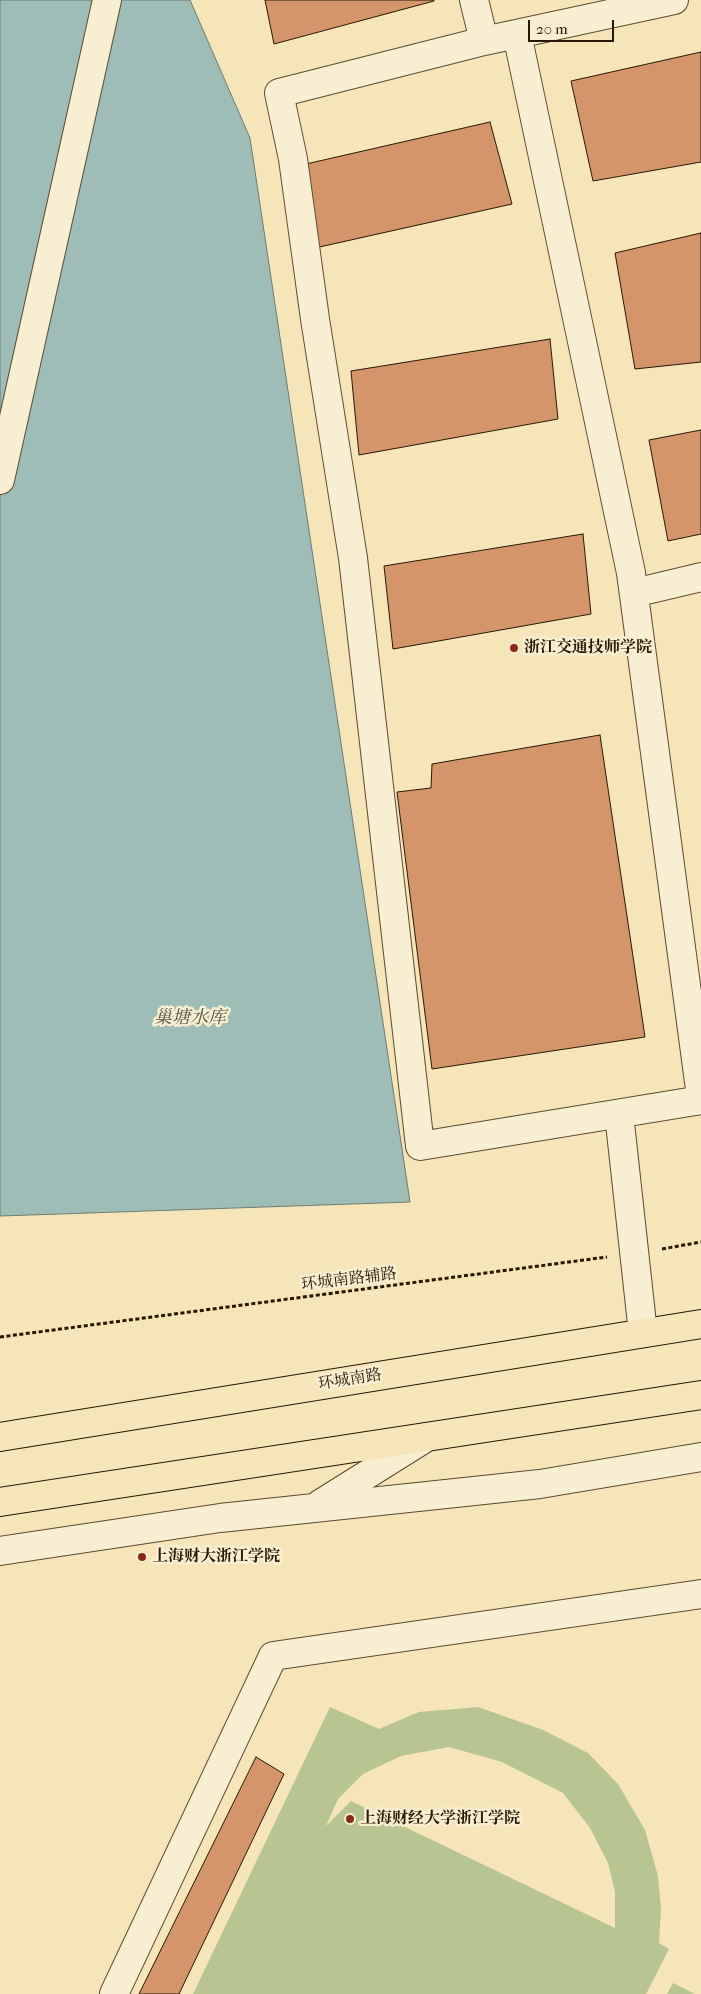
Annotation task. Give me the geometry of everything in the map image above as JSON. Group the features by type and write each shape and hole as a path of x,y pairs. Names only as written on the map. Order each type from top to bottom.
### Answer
{"main road":[{"name":"环城南路","path":"0,1436 701,1324"},
{"path":"0,1502 701,1395"}],"street":[{"path":"0,480 107,0"},
{"path":"474,0 484,41"},
{"path":"517,34 634,592 701,1099 420,1146 352,558 315,319 293,159 279,94 484,41 674,0"},
{"path":"634,592 701,577"},
{"path":"619,1114 643,1333"},
{"path":"314,1508 427,1436"},
{"path":"0,1550 220,1518 540,1484 701,1457"},
{"path":"114,1994 273,1656 701,1594"}],"path":[{"name":"环城南路辅路","path":"0,1337 634,1254 701,1242"}],"green space":[{"path":"330,1707 379,1729 419,1712 478,1707 543,1730 588,1753 618,1784 645,1830 658,1876 661,1909 659,1943 669,1949 646,1994 193,1994","holes":["449,1747 502,1762 563,1793 590,1828 608,1863 615,1892 615,1928 351,1801 326,1826 338,1799 363,1774 401,1756"]},
{"path":"673,1983 695,1994 667,1994"}],"water":[{"name":"巢塘水库","path":"0,0 190,0 250,138 410,1202 0,1216"}],"building":[{"path":"265,0 434,0 434,1 274,44"},
{"path":"701,52 701,162 593,181 571,81"},
{"path":"490,122 512,204 315,248 306,164"},
{"path":"701,233 701,362 635,369 615,253"},
{"path":"550,339 558,419 359,455 351,371"},
{"path":"701,430 701,534 668,541 649,440"},
{"path":"583,534 591,614 393,649 384,566"},
{"path":"600,735 645,1037 432,1069 397,792 431,788 432,764"},
{"path":"256,1757 284,1774 179,1994 139,1994"}],"place":[{"name":"浙江交通技师学院","path":"514,648"},
{"name":"上海财大浙江学院","path":"142,1557"},
{"name":"上海财经大学浙江学院","path":"350,1819"}]}
